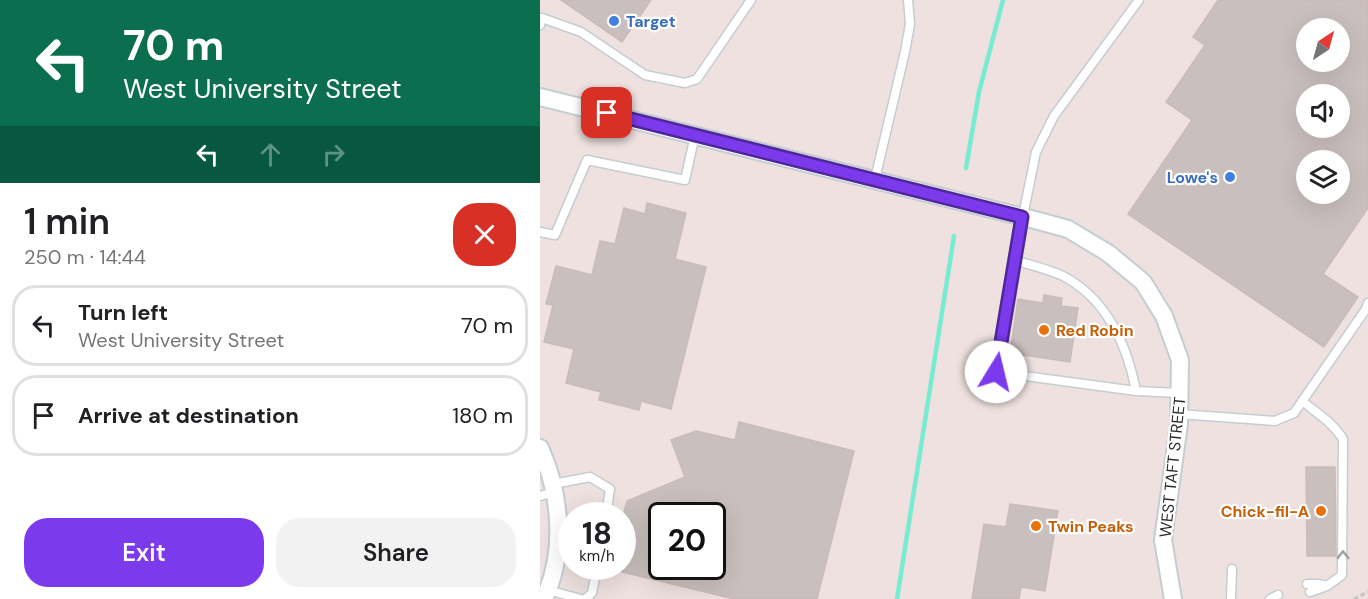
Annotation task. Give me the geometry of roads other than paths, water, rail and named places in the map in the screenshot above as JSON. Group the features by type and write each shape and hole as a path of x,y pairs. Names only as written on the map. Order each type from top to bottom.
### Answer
{"street":[{"name":"WEST TAFT STREET","path":"540,97 1068,229 1108,253 1143,282 1164,316 1180,360 1179,414 1163,540 1173,599"},
{"path":"540,448 548,466 549,490 559,524 555,563 546,595"}],"lane":[{"path":"541,20 581,32 645,75 685,83 697,79 751,0"},
{"path":"875,179 905,52 910,24 908,0"},
{"path":"1139,0 1054,116 1036,152 1014,260 996,372 1136,391 1179,393"},
{"path":"540,232 555,235 587,160 685,180 695,135"},
{"path":"1014,260 1062,276 1096,301 1125,347 1136,391"},
{"path":"1179,414 1275,421 1294,413 1368,303"},
{"path":"1302,402 1327,420 1343,439 1342,575 1327,586 1319,584 1309,588"},
{"path":"549,490 590,477 610,489 608,502"},
{"path":"1231,599 1232,569"},
{"path":"546,595 583,599 592,593 594,580"}],"waterway":[{"path":"966,168 979,92 1003,0"},
{"path":"897,599 954,236"}],"place":[{"name":"Target","path":"614,21"},
{"name":"Lowe's","path":"1230,177"},
{"name":"Red Robin","path":"1044,330"},
{"name":"Chick-fil-A","path":"1321,511"},
{"name":"Twin Peaks","path":"1036,526"}]}
